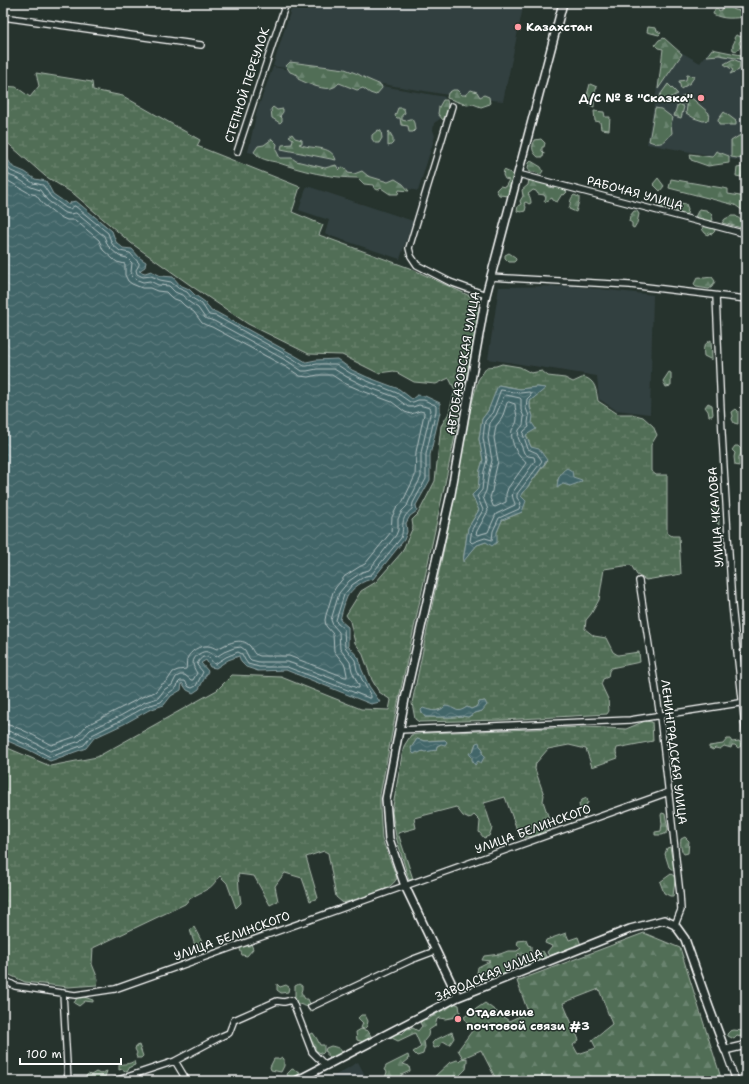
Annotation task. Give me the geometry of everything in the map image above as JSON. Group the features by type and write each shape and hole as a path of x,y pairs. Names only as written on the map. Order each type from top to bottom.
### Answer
{"street":[{"name":"СТЕПНОЙ ПЕРЕУЛОК","path":"237,152 286,3"},
{"name":"АВТОБАЗОВСКАЯ УЛИЦА","path":"400,730 405,698 451,494 490,277 563,3"},
{"path":"3,17 202,44"},
{"path":"452,106 409,248 417,265 450,282 486,295"},
{"name":"РАБОЧАЯ УЛИЦА","path":"518,174 746,234"},
{"path":"490,277 630,285 746,299"},
{"name":"УЛИЦА ЧКАЛОВА","path":"716,296 732,605 744,702 746,736"},
{"name":"ЛЕНИНГРАДСКАЯ УЛИЦА","path":"639,581 660,716 680,894 680,910 675,925"},
{"path":"458,997 405,886 389,839 386,799 400,730 630,720 744,702"},
{"name":"УЛИЦА БЕЛИНСКОГО","path":"3,978 15,986 75,995 115,989 669,792"},
{"name":"ЗАВОДСКАЯ УЛИЦА","path":"296,1081 458,997 630,929 664,920 675,925"},
{"path":"675,925 685,939 736,1081"},
{"path":"311,1007 411,960 435,951"},
{"path":"63,993 68,1081"},
{"path":"115,1081 175,1061 229,1033 234,1020 277,1001 284,1002 292,1000 312,1052 326,1066"},
{"path":"725,1050 746,1044"},
{"path":"175,1061 187,1081"}],"shaded area":[{"path":"293,3 524,3 503,101 461,97 273,66"},
{"name":"Д/С № 8 \"Сказка\"","path":"665,43 700,63 710,50 746,57 746,162 647,144"},
{"path":"273,67 445,97 440,119 434,123 433,130 435,136 418,191 248,152 257,111"},
{"path":"307,186 413,221 400,259 325,234 329,220 299,210"},
{"path":"573,286 653,295 650,414 616,410 599,399 597,376 488,359 499,287"},
{"path":"358,1062 368,1081 326,1081"}],"green space":[{"path":"722,5 728,5 736,10 746,11 746,17 725,18 713,14 715,9 718,9 719,11 723,9"},
{"path":"648,27 656,28 657,31 661,33 659,35 647,32"},
{"path":"736,35 743,38 739,43 741,46 737,51 733,50 733,44 735,41 734,38"},
{"path":"664,38 682,54 658,89 663,49 658,48 655,45 659,40"},
{"path":"712,49 746,56 746,60 719,55 707,56"},
{"path":"733,59 740,62 739,70 730,74 733,70 724,64"},
{"path":"290,62 345,69 381,85 382,88 376,95 363,88 357,90 339,83 335,87 330,88 316,86 298,79 298,75 290,72 286,66"},
{"path":"36,73 92,82 93,90 123,96 200,140 197,146 300,187 292,212 323,225 319,235 412,269 472,297 478,304 478,318 453,446 396,712 380,795 382,839 397,878 394,883 381,891 343,903 336,897 328,853 324,851 306,857 318,898 310,901 302,878 285,873 275,886 278,901 270,905 254,876 238,874 241,903 236,908 227,883 220,876 210,887 193,897 185,904 93,948 92,964 98,979 97,985 68,987 25,982 3,972 3,746 50,766 97,757 217,690 232,675 281,677 361,709 389,710 391,700 379,692 372,680 362,652 355,643 350,621 346,615 361,591 376,582 402,552 413,527 412,520 418,514 435,481 441,426 449,413 455,390 449,378 436,384 414,382 394,371 378,373 342,355 309,354 248,324 131,243 74,194 45,176 3,139 3,86 16,87 30,97 39,86"},
{"path":"687,75 695,76 690,83 681,89 679,81 686,80"},
{"path":"590,84 597,87 594,94 594,107 590,105 587,95"},
{"path":"668,84 678,94 669,98 667,104 658,98"},
{"path":"453,90 457,90 462,95 465,95 471,90 477,92 480,97 484,95 489,97 490,104 481,107 473,104 467,105 447,98 448,93"},
{"path":"688,95 709,113 708,120 703,121 686,113 687,106 683,103 682,96"},
{"path":"443,100 447,100 448,108 443,120 438,114 439,107"},
{"path":"680,104 684,107 681,118 674,116 677,106"},
{"path":"273,107 277,110 283,109 280,116 282,121 280,123 272,118 271,109"},
{"path":"398,108 404,109 405,113 402,115 402,120 406,121 412,119 415,130 413,132 409,132 408,126 401,125 400,118 395,116"},
{"path":"655,108 661,109 673,118 671,123 672,133 662,143 649,141"},
{"path":"594,111 604,112 605,117 610,117 609,130 601,129 600,122 595,121"},
{"path":"724,112 736,121 736,125 719,125 718,120"},
{"path":"378,130 381,131 382,138 379,143 375,143 372,139 372,135"},
{"path":"389,131 393,138 393,143 388,146 388,134"},
{"path":"292,134 295,138 302,140 302,143 299,144 325,149 333,155 336,160 281,149 282,145 292,144 293,139 289,136"},
{"path":"742,134 746,135 746,178 736,176 737,168 742,167 743,159 731,157 731,141"},
{"path":"272,139 277,144 276,150 280,158 292,158 296,161 325,168 336,165 339,170 342,167 345,168 348,173 354,174 362,171 368,176 388,182 395,179 403,184 409,191 399,190 398,194 390,194 381,188 378,190 374,188 373,185 364,184 358,178 337,177 306,171 265,159 258,156 254,152 258,146 264,145"},
{"path":"541,139 545,143 544,147 542,147 542,151 544,153 543,157 538,157 533,151 533,145 535,140"},
{"path":"716,151 729,156 729,163 708,166 691,160 690,154 712,157"},
{"path":"531,161 541,167 543,171 540,175 535,172 530,172 528,168"},
{"path":"504,170 511,173 514,178 509,196 499,195 496,190 500,186 505,187 509,180 505,179 503,175"},
{"path":"658,178 664,186 660,191 653,184"},
{"path":"533,179 554,188 557,183 564,187 567,192 564,195 562,194 557,202 552,198 545,202 544,201 546,198 544,195 538,194 533,190 528,194 531,203 524,203 526,207 525,211 517,211 523,196 522,190 528,185 529,180"},
{"path":"671,179 728,189 728,194 746,197 746,213 735,205 669,188"},
{"path":"574,195 579,197 576,212 569,209 572,197"},
{"path":"661,199 673,201 675,204 686,204 688,209 687,214 678,215 673,207 668,211 658,206"},
{"path":"699,209 706,210 711,213 713,220 705,222 695,217"},
{"path":"634,211 637,211 639,214 634,228 632,227 632,223 629,221 630,216"},
{"path":"731,216 736,216 742,221 746,221 746,229 722,223 725,219"},
{"path":"704,226 713,227 715,231 712,234 709,233 708,235 702,229"},
{"path":"509,253 515,257 516,260 514,262 509,262 505,258 505,255"},
{"path":"699,277 712,277 715,281 709,289 696,287 694,284"},
{"path":"711,340 712,360 704,356 704,346"},
{"path":"502,364 520,367 531,373 542,371 548,376 565,378 573,382 584,377 593,383 598,401 618,414 632,414 643,417 653,426 657,435 651,445 651,471 656,475 667,475 667,533 672,536 679,536 681,574 646,580 637,575 631,565 604,569 599,600 586,620 585,629 594,636 606,638 613,652 618,655 639,652 640,662 611,668 608,677 603,679 601,684 608,699 609,711 607,714 503,720 419,722 415,719 412,703 453,504 470,411 478,380 487,367","holes":["499,385 520,389 537,387 545,388 530,401 532,419 531,425 526,434 531,447 547,461 521,496 522,512 502,520 497,532 486,542 477,545 463,561 468,528 479,510 472,495 478,489 480,470 483,460 479,439 482,419 488,411","563,471 573,477 570,486 557,481","485,701 482,711 468,717 425,717 429,710 434,711 449,707 458,711 467,707 471,709 476,707 479,702"]},
{"path":"669,372 671,373 671,386 666,387 663,381"},
{"path":"708,403 712,405 712,416 709,416 705,407"},
{"path":"736,409 738,411 738,424 734,423 732,419 732,412"},
{"path":"735,446 738,446 741,449 742,453 739,457 739,466 735,465 735,453 732,450"},
{"path":"718,506 719,525 712,518 713,508"},
{"path":"645,721 652,722 653,741 617,748 616,752 618,758 592,767 586,749 569,745 548,749 536,763 535,769 544,795 543,801 552,828 535,836 520,838 505,797 484,803 492,828 489,836 484,838 479,832 480,821 474,815 469,819 463,816 456,807 414,818 416,828 398,833 413,879 409,880 396,837 392,812 404,746 411,735 427,733 586,727 626,729","holes":["417,739 425,741 445,740 437,746 436,750 417,752 411,748","476,743 485,756 478,761 472,757"]},
{"path":"727,739 730,739 732,742 739,741 741,746 738,748 735,745 732,745 731,748 724,746 720,749 715,748 713,750 709,748 709,746 723,744"},
{"path":"587,798 587,810 583,811 580,809 579,804 582,800"},
{"path":"662,813 665,814 668,829 667,833 655,835 655,832 661,831"},
{"path":"685,837 689,841 688,853 684,854 681,847 681,839"},
{"path":"670,847 674,871 669,867 665,854 667,848"},
{"path":"671,874 674,876 675,880 673,896 664,893 660,882"},
{"path":"194,927 203,944 202,948 196,949 190,930"},
{"path":"566,933 569,940 578,937 581,945 549,956 547,952 552,946 545,943 546,940"},
{"path":"644,933 680,948 722,1081 497,1081 481,1050 463,1058 458,1050 472,1031 464,1017 485,1003 509,1021 528,1012 517,981","holes":["599,989 612,1024 592,1040 596,1048 578,1054 573,1045 579,1040 563,1003"]},
{"path":"526,940 528,945 531,946 531,953 534,955 543,951 547,960 529,965 522,964 524,959 519,953 517,955 521,961 510,967 504,964 507,973 501,977 477,973 478,967 490,961 482,960 484,956 500,954 508,951 517,951 521,948 517,945 518,941"},
{"path":"246,944 251,944 253,949 247,956 242,955 240,949"},
{"path":"277,984 280,987 286,985 289,987 288,992 281,993 277,990"},
{"path":"299,984 302,986 301,992 305,999 308,999 310,1004 316,1007 310,1012 308,1007 294,1004 292,998 295,996 295,986"},
{"path":"81,996 93,1000 93,1002 85,1001 79,1006 74,1003 77,998"},
{"path":"454,1003 459,1005 460,1012 456,1017 437,1019 435,1026 429,1030 428,1036 424,1041 425,1047 423,1054 417,1056 413,1052 421,1047 415,1033 398,1041 390,1037 394,1032 399,1032 402,1034 407,1029 413,1028 418,1031 422,1026 420,1023 424,1019 427,1020 444,1009 446,1010"},
{"path":"361,1015 365,1015 368,1021 367,1026 364,1029 361,1028 363,1023 358,1018"},
{"path":"361,1029 368,1031 371,1036 367,1043 357,1040 356,1032"},
{"path":"730,1031 743,1031 743,1035 741,1037 737,1036 734,1039 728,1036 727,1034"},
{"path":"452,1032 454,1038 450,1044 443,1041 439,1046 434,1048 432,1043 435,1040"},
{"path":"313,1033 320,1045 324,1045 324,1052 322,1054 315,1050 315,1047 310,1042 309,1035"},
{"path":"139,1045 143,1056 141,1058 137,1058 135,1049 136,1046"},
{"path":"331,1046 340,1049 343,1054 329,1058 327,1056 327,1052 325,1051 326,1048"},
{"path":"408,1055 409,1059 403,1064 409,1066 410,1071 401,1075 401,1079 397,1081 394,1077 391,1081 384,1081 387,1072 384,1070 386,1066"},
{"path":"282,1057 284,1059 284,1066 281,1072 271,1070 270,1067 274,1059 279,1059"},
{"path":"467,1058 466,1069 459,1076 461,1081 436,1081 434,1077 449,1063"},
{"path":"134,1061 135,1065 130,1067 127,1072 122,1069 119,1070 119,1065"},
{"path":"292,1069 300,1072 299,1077 295,1079 288,1076 287,1074"},
{"path":"107,1071 105,1077 96,1079 96,1081 86,1081 86,1076 88,1074 91,1075 96,1072 100,1074"}],"water":[{"path":"3,156 6,157 13,167 25,172 35,179 46,181 53,194 69,205 71,202 76,201 112,231 116,242 123,248 132,249 146,262 145,267 139,271 145,273 151,271 161,276 173,277 180,285 189,289 205,302 211,311 216,312 306,362 337,359 352,370 399,389 412,399 417,395 425,396 440,403 440,412 430,455 430,480 416,505 417,511 410,516 406,523 407,532 404,540 373,579 362,583 349,594 340,620 348,627 348,646 359,658 361,668 369,686 380,702 371,704 286,670 258,671 246,667 241,662 239,656 228,660 216,668 210,667 206,660 201,663 208,671 199,689 193,693 187,690 182,683 181,690 171,696 164,705 149,710 94,738 86,748 50,761 3,739"},
{"path":"498,385 520,389 537,387 546,388 530,401 530,408 533,416 532,423 536,429 526,435 531,447 539,449 547,460 521,496 526,501 522,512 502,520 497,532 497,542 492,546 486,542 477,545 463,562 468,528 479,510 472,495 478,489 480,470 483,460 479,439 482,419 488,411"},
{"path":"567,468 572,471 573,477 582,480 581,482 570,486 563,484 557,488 559,476"},
{"path":"485,701 487,705 482,711 468,717 425,717 421,710 423,708 432,711 440,710 445,706 458,710 467,707 471,709 476,707 479,702"},
{"path":"417,739 425,741 445,740 447,742 445,745 441,744 437,746 436,750 425,752 422,751 414,754 411,748"},
{"path":"479,742 483,749 482,753 485,756 481,763 478,761 475,765 469,753 473,752 476,743"}],"place":[{"name":"Казахстан","path":"518,27"},
{"name":"Д/С № 8 \"Сказка\"","path":"701,98"},
{"name":"Отделение почтовой связи #3","path":"458,1019"}]}
